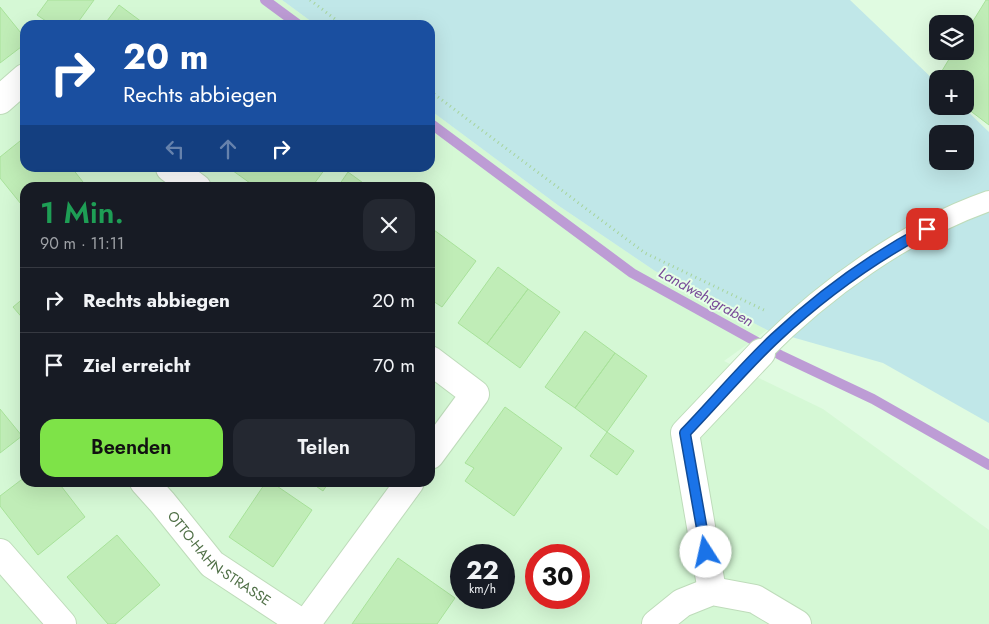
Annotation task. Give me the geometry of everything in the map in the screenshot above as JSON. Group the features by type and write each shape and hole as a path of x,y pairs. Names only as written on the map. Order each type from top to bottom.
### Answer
{"street":[{"path":"0,100 20,82"},
{"path":"175,172 189,182"},
{"path":"712,591 685,433 768,346"},
{"path":"435,364 475,394 435,448"},
{"name":"OTTO-HAHN-STRASSE","path":"148,487 212,564 305,624 406,487"},
{"path":"0,553 62,624"},
{"path":"656,624 682,603 712,591 755,599 797,624"}],"lane":[{"path":"768,346 791,324 880,254 958,212 989,201"}],"path":[{"path":"310,0 336,20"},
{"path":"435,95 645,253 791,324"}],"shaded area":[{"path":"0,0 282,0 309,20 20,20 20,172 435,172 435,114 559,206 655,271 767,330 724,361 823,409 989,530 989,624 0,624"},
{"path":"282,0 850,0 929,75 929,115 971,115 989,132 989,423 883,363 767,330 655,271 559,206 435,114 435,20 309,20"}],"building":[{"path":"48,0 94,0 80,20 44,20 37,15"},
{"path":"986,0 989,0 989,125 974,114 974,70 942,70 949,60 974,60 974,19"},
{"path":"119,5 139,20 108,20"},
{"path":"0,7 20,32 20,48 0,63"},
{"path":"20,141 20,172 75,172 83,182 20,182 20,203 0,178 0,157"},
{"path":"235,172 323,172 315,182 249,182"},
{"path":"348,172 362,182 341,182"},
{"path":"435,231 476,261 442,307 435,302"},
{"path":"498,267 528,289 487,344 458,323"},
{"path":"528,289 560,312 520,368 487,344"},
{"path":"20,301 20,315 13,307"},
{"path":"585,331 615,353 575,408 545,387"},
{"path":"615,353 647,376 607,432 575,408"},
{"path":"505,407 562,448 514,516 465,481 474,468 465,463"},
{"path":"0,409 20,434 20,438 0,453"},
{"path":"607,432 634,451 617,475 590,456"},
{"path":"20,481 20,487 62,487 85,517 38,555 0,506 0,496"},
{"path":"263,487 278,487 312,510 273,567 229,537"},
{"path":"317,487 326,487 323,491"},
{"path":"117,535 160,585 115,624 108,624 67,577"},
{"path":"398,558 450,594 450,605 437,624 352,624"}],"waterway":[{"name":"Landwehrgraben","path":"265,0 292,20"},
{"name":"Landwehrgraben","path":"435,127 632,273 782,356 873,399 989,465"}],"route":[{"path":"706,552 685,433 774,339 791,324 880,254 927,229"}]}
